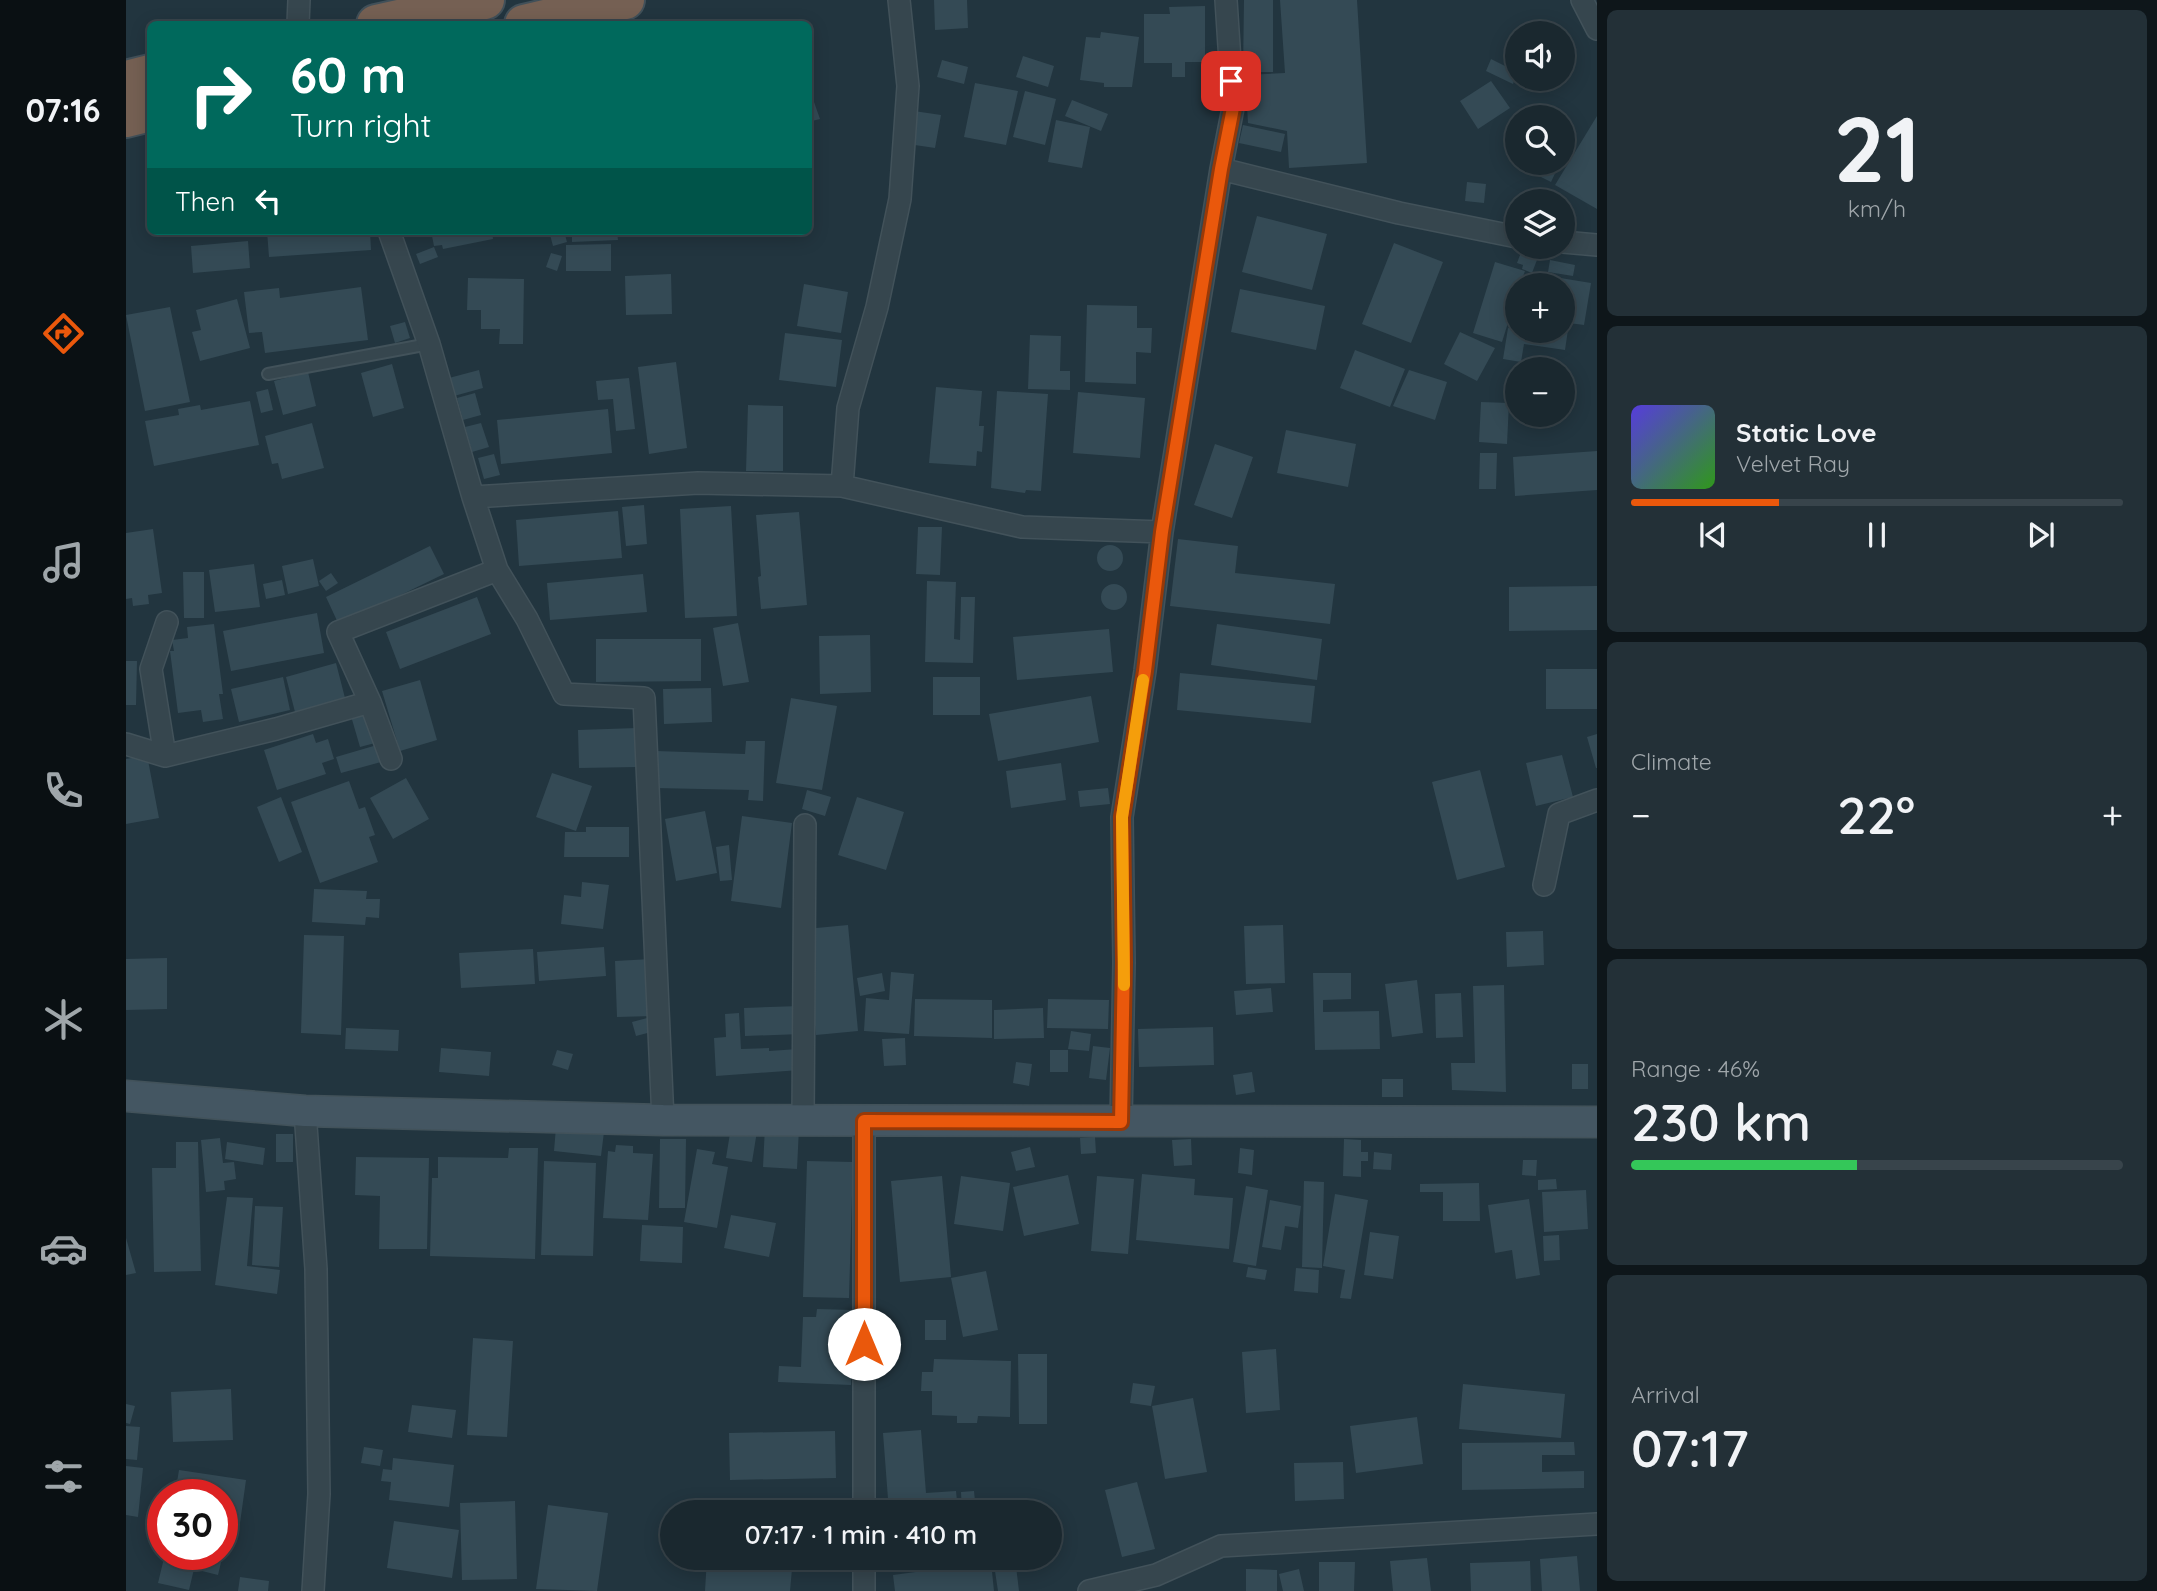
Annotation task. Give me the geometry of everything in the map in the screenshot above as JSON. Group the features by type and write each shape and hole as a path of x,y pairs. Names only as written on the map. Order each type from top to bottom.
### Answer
{"highway":[{"path":"390,21 485,0"},
{"path":"537,21 625,0"},
{"path":"126,80 147,75"},
{"path":"126,118 147,113"}],"street":[{"path":"298,21 299,0"},
{"path":"842,485 848,408 877,307 900,199 908,86 899,0"},
{"path":"1121,1122 1124,962 1122,817 1145,671 1162,532 1233,108 1226,0"},
{"path":"1582,0 1597,29"},
{"path":"1221,169 1399,213 1505,235"},
{"path":"390,235 429,344 497,570 527,619 564,694 644,698 663,1120"},
{"path":"1575,242 1595,242"},
{"path":"473,497 698,483 842,485 1022,527 1162,532"},
{"path":"391,758 370,702 338,632 497,570"},
{"path":"165,756 151,669 167,622"},
{"path":"126,744 165,756 276,729 370,702"},
{"path":"1544,885 1559,814 1597,800"},
{"path":"803,1120 805,825"},
{"path":"126,1096 305,1111 663,1120 1597,1122"},
{"path":"305,1111 316,1269 319,1494 313,1591"},
{"path":"864,1121 864,1500"},
{"path":"1089,1591 1157,1583 1221,1546 1597,1524"},
{"path":"864,1570 864,1591"}],"lane":[{"path":"268,374 429,344"}],"building":[{"path":"934,0 967,0 968,28 935,30"},
{"path":"1244,0 1273,0 1273,72 1243,72"},
{"path":"1280,0 1357,0 1367,163 1289,168 1287,131 1248,123 1245,75 1285,73"},
{"path":"1205,6 1205,62 1185,62 1185,77 1172,77 1172,63 1144,63 1144,14 1170,14 1169,7"},
{"path":"1101,32 1139,37 1132,87 1104,87 1104,83 1080,80 1086,37 1100,38"},
{"path":"1023,56 1054,66 1048,87 1016,77"},
{"path":"1491,59 1505,66 1505,80 1486,71"},
{"path":"942,60 968,67 964,84 937,77"},
{"path":"1491,81 1508,105 1505,105 1505,111 1478,129 1460,101"},
{"path":"975,83 1018,91 1006,145 964,137"},
{"path":"1025,91 1056,99 1045,145 1013,137"},
{"path":"812,96 820,119 812,121"},
{"path":"1072,100 1108,114 1101,131 1065,116"},
{"path":"914,111 941,115 935,148 908,144"},
{"path":"1597,116 1597,209 1575,196 1575,189 1562,189 1555,185 1561,175 1575,175 1575,152"},
{"path":"1056,120 1090,127 1082,168 1048,162"},
{"path":"1243,125 1285,134 1281,152 1239,143"},
{"path":"1537,175 1554,175 1551,182"},
{"path":"1467,182 1486,184 1484,203 1465,201"},
{"path":"1257,216 1327,234 1312,290 1242,272"},
{"path":"267,235 370,235 371,250 269,257"},
{"path":"432,235 492,235 493,239 443,249 442,245 434,246"},
{"path":"550,235 565,235 567,242 553,246"},
{"path":"572,235 617,235 618,240 572,242"},
{"path":"248,241 250,268 193,273 191,246"},
{"path":"1394,243 1443,262 1411,343 1362,324"},
{"path":"611,244 611,271 566,271 566,245"},
{"path":"434,247 438,257 420,264 416,254"},
{"path":"551,253 562,256 557,271 546,267"},
{"path":"1518,259 1537,259 1532,273 1522,269 1523,265 1517,263"},
{"path":"1550,260 1575,265 1574,273 1548,272"},
{"path":"1495,262 1525,271 1505,273 1505,332 1502,342 1473,333"},
{"path":"671,274 672,314 626,315 625,276"},
{"path":"468,278 524,279 523,344 499,344 500,329 481,329 481,310 467,310"},
{"path":"1575,280 1591,283 1584,325 1575,324"},
{"path":"804,284 848,292 841,333 797,326"},
{"path":"361,287 368,340 265,353 262,332 249,333 244,292 279,288 280,298"},
{"path":"1240,289 1325,306 1316,350 1231,332"},
{"path":"237,299 250,348 200,361 192,332 201,330 196,310"},
{"path":"1087,305 1137,306 1137,328 1152,328 1151,353 1136,352 1136,384 1085,382"},
{"path":"170,307 190,402 145,411 126,315"},
{"path":"405,322 410,338 395,343 390,326"},
{"path":"1460,332 1495,348 1477,381 1444,364"},
{"path":"785,333 842,340 836,387 779,380"},
{"path":"1030,335 1061,336 1060,371 1070,371 1070,390 1028,389"},
{"path":"1506,343 1566,343 1565,350 1524,344 1522,357 1503,359"},
{"path":"1355,350 1405,369 1390,407 1340,388"},
{"path":"676,362 687,448 649,454 638,367"},
{"path":"392,364 404,408 373,417 361,373"},
{"path":"479,370 483,388 454,396 449,378"},
{"path":"1409,370 1447,382 1435,420 1393,406"},
{"path":"308,372 316,406 283,415 274,381"},
{"path":"629,378 635,429 616,431 613,399 598,400 596,381"},
{"path":"936,387 982,391 979,426 984,426 982,452 977,451 976,466 929,463"},
{"path":"268,389 273,410 261,413 256,392"},
{"path":"997,391 1048,394 1041,491 1026,490 1025,493 991,488"},
{"path":"1078,392 1145,398 1140,458 1073,453"},
{"path":"475,393 481,415 463,420 457,398"},
{"path":"250,401 259,445 154,466 145,421 179,415 178,409 200,405 201,410"},
{"path":"1481,402 1505,403 1507,444 1479,442"},
{"path":"748,405 783,406 783,471 746,471"},
{"path":"608,409 612,453 501,464 497,420"},
{"path":"312,423 324,468 282,479 278,463 272,464 265,436"},
{"path":"481,423 489,447 472,452 465,427"},
{"path":"1286,430 1356,444 1348,487 1277,473"},
{"path":"1215,444 1253,457 1232,518 1194,505"},
{"path":"1597,451 1597,490 1515,496 1513,457"},
{"path":"1480,453 1497,453 1496,489 1479,489"},
{"path":"494,454 500,475 484,479 478,458"},
{"path":"644,505 647,544 626,546 622,507"},
{"path":"731,506 737,616 685,618 680,509"},
{"path":"618,511 622,558 519,566 516,520"},
{"path":"799,512 807,605 761,609 756,515"},
{"path":"918,527 942,527 940,575 916,574"},
{"path":"153,529 162,593 148,595 149,604 133,606 132,598 126,599 126,533"},
{"path":"1178,539 1238,546 1235,573 1335,584 1330,624 1170,606"},
{"path":"1110,545 1119,549 1123,558 1119,567 1110,571 1101,567 1097,558 1101,549"},
{"path":"430,546 444,574 339,625 326,597"},
{"path":"313,559 319,586 288,594 282,566"},
{"path":"254,564 260,607 215,612 209,570"},
{"path":"183,572 204,572 204,618 184,618"},
{"path":"331,573 338,583 326,591 319,581"},
{"path":"643,574 647,612 550,620 547,583"},
{"path":"282,580 285,595 266,599 263,584"},
{"path":"927,581 956,582 954,639 960,640 961,597 975,597 973,663 925,662"},
{"path":"1114,584 1123,588 1127,597 1123,606 1114,610 1105,606 1101,597 1105,588"},
{"path":"1597,586 1597,630 1509,631 1509,587"},
{"path":"477,597 491,634 400,669 386,632"},
{"path":"317,613 324,653 231,671 223,631"},
{"path":"738,623 749,682 723,686 713,628"},
{"path":"214,624 223,694 219,694 223,719 203,722 201,710 178,713 170,651 174,651 172,640 188,638 187,627"},
{"path":"1217,624 1322,639 1317,680 1211,665"},
{"path":"1109,629 1113,672 1017,680 1013,637"},
{"path":"870,635 871,692 820,694 819,636"},
{"path":"596,639 701,639 701,681 596,682"},
{"path":"126,661 137,661 136,705 126,705"},
{"path":"336,663 345,698 295,712 286,677"},
{"path":"1546,669 1597,669 1597,709 1546,709"},
{"path":"1180,673 1315,686 1311,723 1177,710"},
{"path":"283,677 290,710 239,722 231,689"},
{"path":"933,677 980,677 980,715 933,715"},
{"path":"420,680 437,740 400,751 382,691"},
{"path":"711,688 712,722 664,724 663,689"},
{"path":"1091,696 1099,742 998,761 989,714"},
{"path":"791,698 837,706 822,790 776,783"},
{"path":"365,712 375,743 360,747 351,716"},
{"path":"637,728 637,767 579,768 578,730"},
{"path":"313,734 316,743 328,739 334,759 322,763 326,774 277,790 264,750"},
{"path":"1597,734 1597,768 1596,768 1587,737"},
{"path":"746,741 765,741 763,801 748,800 749,790 655,788 656,751 745,754"},
{"path":"377,745 381,762 341,773 336,757"},
{"path":"147,755 159,818 126,824 126,759"},
{"path":"1562,755 1573,797 1536,806 1526,763"},
{"path":"1061,763 1066,800 1011,808 1006,771"},
{"path":"1480,770 1505,867 1457,880 1432,782"},
{"path":"552,773 592,786 576,831 536,817"},
{"path":"406,778 429,819 393,839 370,798"},
{"path":"349,781 359,809 365,807 375,835 369,837 378,862 320,883 291,802"},
{"path":"1108,788 1110,804 1080,807 1078,791"},
{"path":"807,790 831,797 825,816 802,809"},
{"path":"281,797 302,852 279,862 257,807"},
{"path":"857,797 904,812 886,870 838,855"},
{"path":"705,811 717,873 676,881 665,819"},
{"path":"742,816 792,823 781,908 731,901"},
{"path":"586,827 629,827 629,857 564,857 565,832 586,832"},
{"path":"729,845 732,880 720,881 716,847"},
{"path":"582,882 609,885 603,929 561,924 564,895 581,897"},
{"path":"314,889 367,891 366,899 380,899 379,918 366,917 365,925 312,922"},
{"path":"848,925 858,1031 816,1035 806,929"},
{"path":"1283,925 1285,983 1246,984 1244,926"},
{"path":"1543,931 1544,965 1507,967 1506,932"},
{"path":"304,935 344,936 341,1035 301,1033"},
{"path":"604,947 606,976 539,981 537,952"},
{"path":"533,949 535,984 461,988 459,953"},
{"path":"167,958 167,1009 126,1010 126,959"},
{"path":"651,959 653,1016 617,1017 615,961"},
{"path":"891,972 914,974 909,1034 864,1031 866,998 889,1000"},
{"path":"882,973 885,991 860,996 857,978"},
{"path":"1313,973 1351,973 1351,999 1323,1000 1323,1012 1379,1011 1380,1049 1315,1050"},
{"path":"1417,980 1423,1033 1392,1037 1385,984"},
{"path":"1504,985 1506,1092 1452,1090 1451,1063 1475,1063 1473,986"},
{"path":"1271,988 1273,1012 1236,1015 1234,991"},
{"path":"1461,993 1463,1037 1436,1038 1435,994"},
{"path":"915,999 992,1000 992,1038 914,1036"},
{"path":"1048,999 1109,1000 1108,1029 1047,1028"},
{"path":"800,1006 801,1034 745,1036 744,1008"},
{"path":"1043,1008 1044,1038 994,1039 994,1010"},
{"path":"739,1013 741,1049 798,1049 800,1070 716,1076 714,1038 726,1037 725,1014"},
{"path":"651,1017 655,1031 636,1036 632,1022"},
{"path":"1213,1027 1214,1065 1139,1067 1138,1029"},
{"path":"346,1028 399,1030 398,1051 345,1049"},
{"path":"1071,1031 1091,1034 1089,1051 1068,1049"},
{"path":"905,1038 906,1065 884,1066 882,1039"},
{"path":"1093,1046 1110,1048 1106,1080 1089,1078"},
{"path":"441,1048 491,1052 489,1076 439,1072"},
{"path":"557,1050 573,1054 568,1070 552,1065"},
{"path":"1050,1050 1068,1050 1068,1072 1050,1072"},
{"path":"1016,1062 1032,1064 1029,1086 1013,1083"},
{"path":"1572,1064 1588,1064 1588,1089 1572,1089"},
{"path":"1252,1072 1255,1092 1236,1095 1233,1075"},
{"path":"1382,1079 1403,1079 1403,1097 1382,1097"},
{"path":"732,1121 758,1125 752,1162 726,1158"},
{"path":"765,1126 799,1128 797,1169 763,1167"},
{"path":"556,1127 604,1132 601,1156 554,1151"},
{"path":"276,1134 293,1134 293,1162 276,1162"},
{"path":"1095,1137 1096,1153 1081,1154 1080,1138"},
{"path":"220,1138 223,1163 234,1162 236,1179 224,1181 225,1190 206,1192 201,1140"},
{"path":"660,1139 686,1139 685,1208 659,1208"},
{"path":"1191,1139 1192,1165 1174,1166 1172,1140"},
{"path":"1344,1139 1361,1140 1361,1152 1368,1152 1368,1161 1361,1161 1361,1177 1343,1176"},
{"path":"176,1142 198,1142 201,1271 154,1272 152,1168 176,1168"},
{"path":"227,1142 265,1148 263,1165 225,1159"},
{"path":"616,1145 633,1146 633,1153 653,1154 648,1220 603,1218 608,1151 615,1152"},
{"path":"1030,1147 1035,1167 1016,1171 1011,1152"},
{"path":"509,1148 538,1148 535,1259 430,1256 432,1178 438,1178 438,1157 508,1158"},
{"path":"1240,1148 1254,1150 1252,1175 1238,1173"},
{"path":"697,1149 715,1152 712,1164 728,1167 717,1228 684,1222"},
{"path":"1374,1152 1392,1154 1391,1170 1373,1169"},
{"path":"356,1157 429,1158 427,1249 379,1249 380,1196 355,1195"},
{"path":"1523,1160 1537,1160 1536,1176 1522,1175"},
{"path":"544,1161 596,1163 593,1256 541,1255"},
{"path":"807,1161 853,1162 849,1298 803,1297"},
{"path":"1142,1174 1195,1179 1194,1195 1233,1198 1229,1249 1136,1240"},
{"path":"1068,1175 1079,1224 1024,1236 1013,1187"},
{"path":"942,1176 951,1277 900,1282 891,1181"},
{"path":"961,1176 1010,1183 1003,1231 954,1224"},
{"path":"1097,1176 1134,1179 1128,1254 1091,1251"},
{"path":"1556,1179 1557,1189 1538,1190 1538,1180"},
{"path":"1304,1181 1324,1182 1322,1268 1302,1267"},
{"path":"1479,1183 1480,1221 1443,1221 1443,1192 1420,1192 1420,1184"},
{"path":"1246,1186 1268,1190 1256,1266 1233,1262"},
{"path":"1586,1190 1588,1229 1544,1232 1542,1192"},
{"path":"1335,1194 1368,1200 1351,1299 1340,1298 1345,1270 1323,1266"},
{"path":"227,1197 253,1198 247,1266 280,1270 277,1294 215,1285"},
{"path":"1529,1199 1540,1275 1516,1279 1512,1250 1495,1253 1488,1205"},
{"path":"1270,1200 1301,1206 1298,1228 1285,1226 1281,1250 1262,1247"},
{"path":"255,1206 283,1207 279,1267 252,1265"},
{"path":"731,1215 776,1223 769,1257 724,1248"},
{"path":"642,1225 683,1227 682,1263 640,1261"},
{"path":"1370,1232 1399,1236 1393,1279 1364,1275"},
{"path":"1559,1235 1560,1260 1544,1261 1543,1236"},
{"path":"126,1238 136,1273 126,1275"},
{"path":"1248,1267 1267,1270 1265,1280 1246,1277"},
{"path":"1296,1268 1319,1270 1318,1293 1294,1291"},
{"path":"986,1271 998,1330 963,1337 951,1278"},
{"path":"817,1309 854,1310 851,1385 778,1382 779,1366 801,1367 803,1317 816,1317"},
{"path":"925,1320 946,1320 946,1340 925,1340"},
{"path":"473,1338 513,1341 507,1437 467,1435"},
{"path":"1276,1349 1280,1410 1246,1413 1242,1352"},
{"path":"1018,1354 1047,1354 1047,1424 1019,1424"},
{"path":"934,1359 1011,1361 1010,1417 978,1416 977,1423 957,1423 957,1416 932,1415 932,1391 921,1391 922,1372 933,1372"},
{"path":"1133,1383 1155,1386 1151,1406 1130,1403"},
{"path":"1463,1384 1565,1394 1561,1438 1459,1429"},
{"path":"231,1389 233,1440 173,1442 171,1392"},
{"path":"1193,1398 1207,1472 1165,1479 1152,1406"},
{"path":"126,1404 135,1406 130,1424 126,1423"},
{"path":"412,1405 456,1410 452,1438 408,1432"},
{"path":"1417,1417 1423,1464 1356,1473 1350,1426"},
{"path":"126,1426 140,1427 137,1460 126,1459"},
{"path":"921,1430 926,1493 956,1491 957,1500 888,1500 883,1433"},
{"path":"835,1431 836,1478 730,1480 729,1433"},
{"path":"1574,1442 1575,1455 1542,1455 1542,1472 1584,1471 1584,1488 1462,1490 1462,1443"},
{"path":"364,1447 383,1450 380,1466 361,1463"},
{"path":"393,1458 454,1465 449,1507 389,1500 391,1482 381,1481 383,1469 392,1470"},
{"path":"1343,1462 1344,1499 1295,1501 1294,1463"},
{"path":"126,1466 143,1468 138,1517 126,1515"},
{"path":"179,1470 246,1480 240,1523 238,1479 178,1479"},
{"path":"1137,1482 1155,1549 1122,1557 1105,1490"},
{"path":"974,1491 975,1500 961,1500 961,1492"},
{"path":"515,1501 517,1579 462,1580 460,1503"},
{"path":"548,1505 608,1513 597,1591 536,1589"},
{"path":"394,1521 459,1530 452,1578 387,1568"},
{"path":"1577,1556 1580,1591 1542,1591 1540,1559"},
{"path":"1427,1558 1431,1591 1393,1591 1390,1561"},
{"path":"1530,1561 1531,1591 1471,1591 1470,1563"},
{"path":"1319,1562 1355,1562 1354,1591 1319,1591"},
{"path":"1246,1569 1277,1570 1277,1591 1246,1591"},
{"path":"1299,1569 1304,1591 1283,1591 1279,1574"},
{"path":"161,1570 194,1570 189,1590 158,1583"},
{"path":"198,1570 219,1570 218,1575"},
{"path":"706,1570 792,1570 790,1591 705,1591"},
{"path":"931,1570 992,1570 994,1591 895,1591 893,1575"},
{"path":"995,1570 1016,1570 1019,1591 998,1591"},
{"path":"240,1577 269,1581 268,1591 238,1591"}],"slow traffic":[{"path":"1124,985 1122,817 1143,680"}],"route":[{"path":"864,1344 864,1121 1121,1122 1124,962 1122,817 1145,671 1162,532 1233,108 1231,81"}]}
